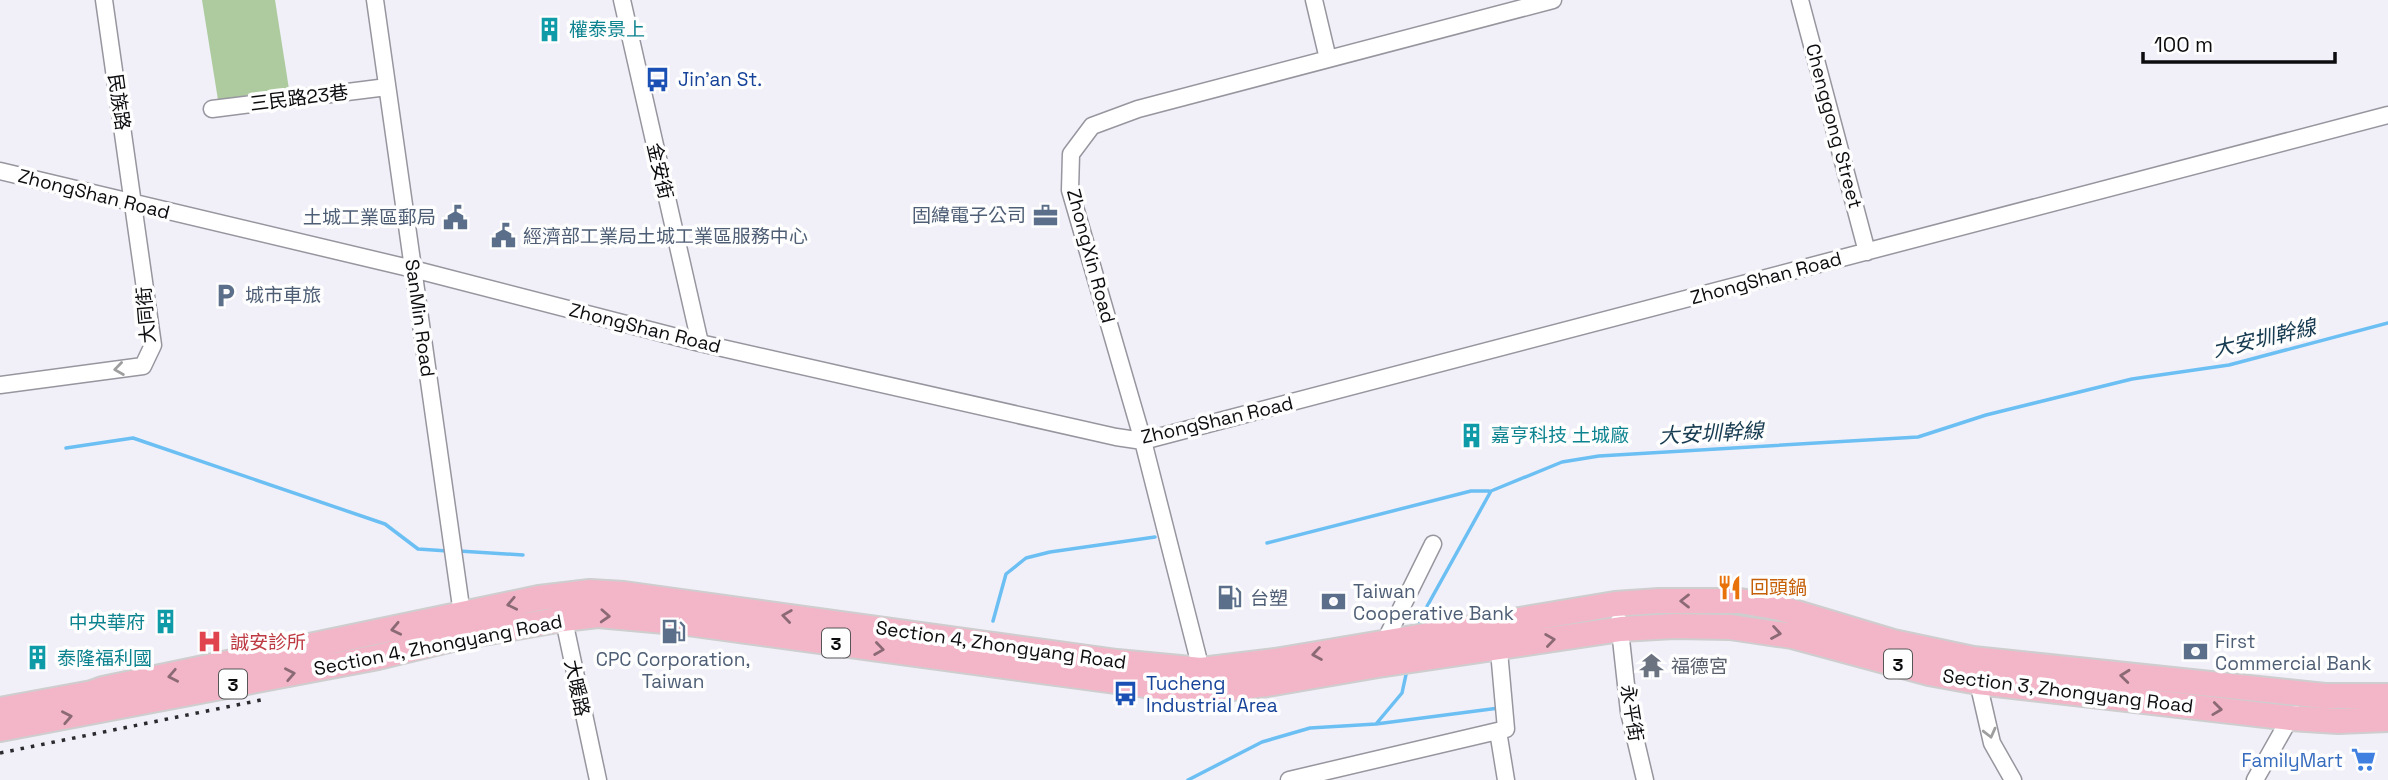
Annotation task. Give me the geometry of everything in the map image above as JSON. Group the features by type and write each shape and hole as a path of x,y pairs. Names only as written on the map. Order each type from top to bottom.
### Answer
{"main road":[{"name":"Section 4, Zhongyang Road","path":"0,729 377,657 561,594 590,592 624,594 1117,662 1204,681"},
{"name":"Section 3, Zhongyang Road","path":"1497,636 1615,604 1741,601 1780,608 1893,642 1973,659 2325,696 2388,696"},
{"name":"Section 4, Zhongyang Road","path":"0,710 464,625 598,615 687,623 1069,675 1267,684 1399,651"},
{"name":"Section 3, Zhongyang Road","path":"1399,651 1497,636 1674,626 1763,631 1792,636 1929,673 1978,682 2290,718 2388,719"}],"street":[{"name":"民族路","path":"104,0 133,203"},
{"name":"SanMin Road","path":"374,0 464,625"},
{"name":"金安街","path":"622,0 700,343"},
{"path":"1314,0 1328,59"},
{"name":"ZhongXin Road","path":"1204,681 1143,441 1070,190 1071,154 1092,126 1138,110 1553,0"},
{"name":"Chenggong Street","path":"1800,0 1867,252"},
{"name":"三民路23巷","path":"212,109 387,87"},
{"name":"ZhongShan Road","path":"0,171 413,269 700,343 1143,441 2388,116"},
{"name":"大同街","path":"0,385 143,366 153,345 133,203"},
{"path":"1399,651 1433,544"},
{"name":"大暖路","path":"561,594 563,619 598,780"},
{"name":"永平街","path":"1615,604 1621,629 1629,712 1644,780"},
{"path":"1289,780 1506,729 1497,636"},
{"path":"1978,682 1992,743 2013,780"},
{"path":"2255,780 2290,718 2325,696"},
{"path":"1498,731 1506,780"}],"green space":[{"path":"202,0 275,0 289,89 218,100"}],"waterway":[{"name":"大安圳幹線","path":"1415,628 1491,491 1562,462 1599,456 1918,437 1986,415 2132,379 2229,365 2388,323"},
{"path":"66,448 133,438 385,524 418,549 448,551"},
{"path":"1267,543 1471,491 1489,491"},
{"path":"993,621 1006,574 1026,558 1155,537"},
{"path":"459,551 523,555"},
{"name":"大安圳幹線","path":"1188,780 1262,742 1310,728 1376,724 1402,693 1407,670"},
{"path":"1376,724 1499,708"}],"railway":[{"path":"0,753 266,699"}],"place":[{"name":"權泰景上","path":"549,29"},
{"name":"Jin'an St.","path":"658,79"},
{"name":"固緯電子公司","path":"1046,215"},
{"name":"土城工業區郵局","path":"456,217"},
{"name":"經濟部工業局土城工業區服務中心","path":"503,236"},
{"name":"城市車旅","path":"225,295"},
{"name":"嘉亨科技 土城廠","path":"1471,435"},
{"name":"回頭鍋","path":"1730,587"},
{"name":"台塑","path":"1230,598"},
{"name":"Taiwan Cooperative Bank","path":"1333,602"},
{"name":"中央華府","path":"165,622"},
{"name":"CPC Corporation, Taiwan","path":"673,631"},
{"name":"誠安診所","path":"210,642"},
{"name":"First Commercial Bank","path":"2195,652"},
{"name":"泰隆福利國","path":"37,658"},
{"name":"福德宮","path":"1651,666"},
{"name":"Tucheng Industrial Area","path":"1126,694"},
{"name":"FamilyMart","path":"2363,760"}]}
